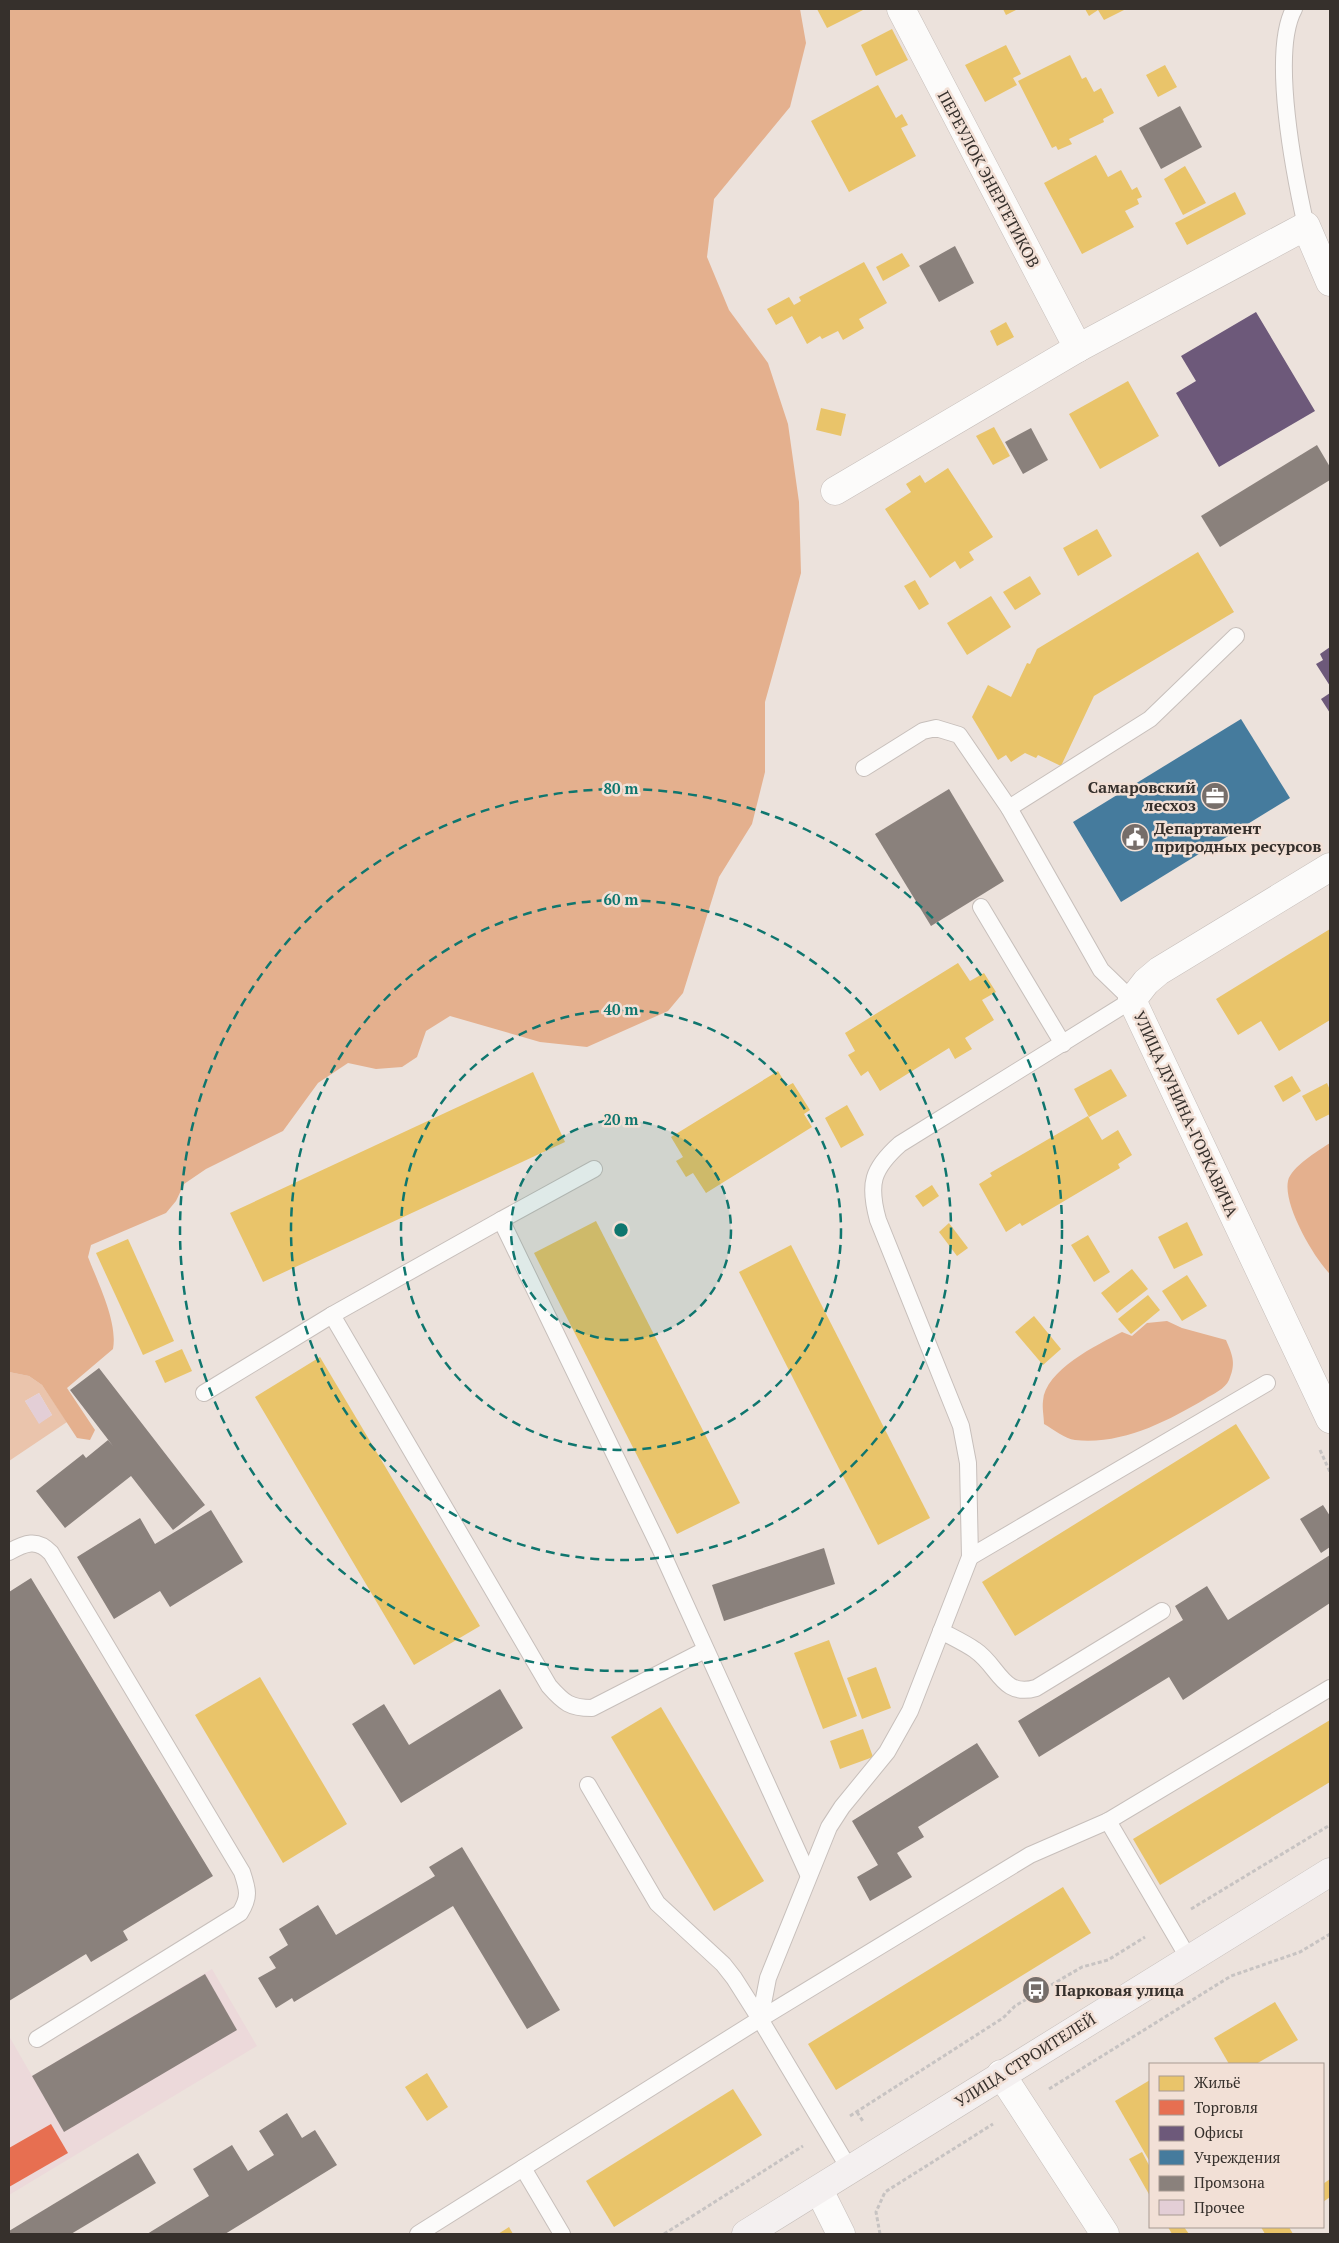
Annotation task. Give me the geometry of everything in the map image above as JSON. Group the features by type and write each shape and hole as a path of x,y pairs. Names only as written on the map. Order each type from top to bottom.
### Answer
{"main road":[{"name":"УЛИЦА СТРОИТЕЛЕЙ","path":"746,2234 819,2190 1001,2074 1330,1872"}],"street":[{"name":"ПЕРЕУЛОК ЭНЕРГЕТИКОВ","path":"900,9 1078,348"},
{"path":"835,491 1078,348 1306,226 1330,282"},
{"name":"УЛИЦА ДУНИНА-ГОРКАВИЧА","path":"1330,867 1159,971 1146,982 1132,1000 1330,1418"},
{"path":"1001,2074 1106,2234"},
{"path":"819,2190 841,2234"}],"lane":[{"path":"1292,12 1285,48 1285,94 1295,177 1306,226"},
{"path":"1009,808 1150,720 1236,636"},
{"path":"760,2019 768,1978 828,1827 887,1752 905,1719 970,1557 968,1463 961,1426 878,1220 872,1198 874,1176 883,1160 900,1144 1132,1000 1101,970 1009,808 959,735 949,730 936,728 924,731 864,768"},
{"path":"981,907 1063,1044"},
{"path":"204,1393 332,1315 594,1169"},
{"path":"501,1220 659,1546 808,1874"},
{"path":"332,1315 550,1686 563,1702 578,1708 592,1708 705,1650"},
{"path":"970,1557 1267,1383"},
{"path":"9,1552 32,1542 44,1545 51,1553 242,1872 246,1885 247,1901 240,1913 37,2039"},
{"path":"941,1631 977,1651 1010,1688 1023,1692 1036,1688 1162,1611"},
{"path":"418,2234 760,2019 1030,1855 1108,1821 1330,1688"},
{"path":"588,1785 657,1903 723,1964 734,1978 850,2170"},
{"path":"1108,1821 1189,1958"},
{"path":"523,2168 562,2234"}],"path":[{"path":"664,2234 1003,2018 1016,2006 1082,1967 1108,1960 1330,1825"},
{"path":"880,2234 876,2212 884,2192 1231,1976 1300,1952 1330,1934"}],"shaded area":[{"path":"9,9 800,9 806,43 790,107 714,199 707,257 729,310 768,363 788,424 799,502 801,573 765,702 765,772 752,824 719,877 683,993 668,1011 587,1047 540,1042 450,1016 426,1031 417,1057 402,1067 376,1069 348,1063 318,1083 283,1131 206,1169 184,1184 176,1201 166,1213 91,1245 88,1257 102,1290 113,1327 114,1338 113,1349 67,1388 95,1430 90,1440 77,1438 42,1385 29,1376 9,1372"},
{"path":"1330,1143 1330,1274 1308,1244 1295,1217 1290,1203 1288,1181 1294,1170"},
{"path":"1167,1321 1182,1328 1226,1340 1232,1355 1233,1365 1229,1380 1222,1389 1175,1416 1143,1430 1110,1439 1075,1440 1063,1436 1044,1424 1043,1404 1046,1390 1062,1369 1087,1351 1122,1332 1132,1336 1147,1323"},
{"path":"9,1372 29,1376 42,1385 67,1422 9,1461","holes":["39,1393 52,1415 39,1423 25,1401"]},
{"path":"212,1969 257,2046 9,2195 9,2036 32,2076"}],"building: Жильё":[{"path":"817,9 865,9 827,28"},
{"path":"1003,9 1018,9 1006,15"},
{"path":"1085,9 1126,9 1104,20 1098,10 1089,16"},
{"path":"892,29 908,60 876,76 861,45"},
{"path":"1006,45 1021,74 1013,78 1017,85 985,102 965,65"},
{"path":"1070,55 1082,79 1086,77 1094,92 1101,88 1114,113 1103,119 1104,122 1069,139 1072,144 1058,150 1056,146 1052,148 1018,81"},
{"path":"1165,65 1177,87 1158,97 1146,75"},
{"path":"878,85 896,118 902,114 908,125 901,128 916,156 849,192 811,121"},
{"path":"1096,155 1108,177 1121,170 1132,190 1137,187 1142,197 1137,199 1139,204 1125,211 1134,227 1082,254 1044,183"},
{"path":"1185,166 1206,203 1183,215 1164,179"},
{"path":"1235,192 1246,214 1187,245 1175,223"},
{"path":"902,253 910,266 883,281 876,267"},
{"path":"864,262 887,303 859,319 864,328 843,340 838,331 822,339 820,336 807,344 792,316 776,325 767,309 789,297 794,305 801,301 799,297"},
{"path":"1006,322 1014,337 997,346 990,331"},
{"path":"1128,381 1159,436 1100,469 1069,414"},
{"path":"821,408 846,414 841,436 816,430"},
{"path":"994,427 1010,456 993,465 976,436"},
{"path":"948,468 993,537 969,552 974,560 960,569 955,561 930,578 885,509 911,492 906,484 920,475 925,483"},
{"path":"1097,529 1112,556 1078,576 1063,548"},
{"path":"1198,552 1234,612 1094,696 1061,766 1038,755 1036,758 1025,753 1011,762 1006,755 998,760 972,717 988,685 1011,697 1027,663 1030,664 1037,649"},
{"path":"1030,576 1041,594 1015,610 1003,592"},
{"path":"915,580 929,604 919,610 904,586"},
{"path":"991,596 1011,627 967,655 947,623"},
{"path":"1330,929 1330,1020 1279,1051 1261,1021 1238,1035 1216,999"},
{"path":"958,963 970,981 984,973 996,992 982,1000 994,1020 965,1038 972,1049 955,1059 949,1048 880,1091 868,1071 861,1076 848,1055 855,1051 845,1033"},
{"path":"1111,1069 1127,1096 1089,1117 1074,1089"},
{"path":"778,1071 787,1086 793,1083 810,1110 804,1114 812,1127 706,1193 693,1173 686,1177 676,1161 683,1157 671,1137"},
{"path":"533,1072 565,1142 263,1282 230,1213"},
{"path":"1292,1076 1301,1091 1283,1102 1274,1086"},
{"path":"1327,1083 1330,1090 1330,1114 1316,1121 1302,1096"},
{"path":"847,1105 864,1135 841,1148 825,1118"},
{"path":"1088,1116 1102,1140 1118,1130 1132,1155 1118,1164 1120,1168 1022,1226 1020,1223 1006,1232 979,1184 992,1176 990,1173"},
{"path":"932,1185 939,1196 923,1207 915,1196"},
{"path":"596,1221 740,1503 677,1534 534,1253"},
{"path":"1187,1222 1203,1255 1174,1269 1158,1237"},
{"path":"949,1223 968,1248 957,1256 939,1232"},
{"path":"1088,1235 1110,1272 1094,1282 1071,1245"},
{"path":"128,1239 174,1341 143,1355 96,1253"},
{"path":"791,1245 930,1518 878,1545 739,1272"},
{"path":"1132,1269 1148,1289 1117,1313 1101,1293"},
{"path":"1187,1275 1207,1306 1182,1321 1162,1291"},
{"path":"1148,1295 1160,1310 1131,1334 1118,1319"},
{"path":"1034,1316 1061,1349 1043,1365 1015,1332"},
{"path":"182,1349 192,1371 165,1383 155,1361"},
{"path":"320,1357 480,1626 414,1665 255,1397"},
{"path":"1236,1424 1270,1478 1015,1636 982,1582"},
{"path":"829,1640 857,1716 823,1729 794,1653"},
{"path":"876,1667 891,1708 862,1719 847,1678"},
{"path":"260,1677 347,1824 283,1863 195,1715"},
{"path":"661,1707 764,1881 714,1911 611,1737"},
{"path":"1330,1720 1330,1782 1160,1885 1133,1839"},
{"path":"863,1729 873,1757 840,1769 830,1741"},
{"path":"1063,1887 1091,1933 836,2090 808,2044"},
{"path":"1275,2002 1298,2040 1258,2063 1228,2063 1214,2038"},
{"path":"427,2073 448,2107 427,2121 405,2087"},
{"path":"1149,2081 1149,2160 1115,2101"},
{"path":"733,2089 762,2135 614,2227 586,2181"},
{"path":"1142,2152 1149,2165 1149,2194 1129,2159"},
{"path":"1330,2179 1330,2197 1324,2201 1324,2183"},
{"path":"509,2227 513,2234 498,2234"},
{"path":"1169,2228 1185,2228 1189,2234 1172,2234"},
{"path":"1262,2228 1290,2228 1293,2234 1265,2234"}],"building: Торговля":[{"path":"51,2124 68,2153 9,2187 9,2148"}],"building: Офисы":[{"path":"1256,312 1315,411 1219,467 1176,393 1196,381 1181,356"},
{"path":"1330,647 1330,686 1316,664 1323,660 1320,654"},
{"path":"1330,693 1330,713 1321,699"}],"building: Учреждения":[{"path":"1241,719 1290,798 1121,902 1073,822"}],"building: Промзона":[{"path":"1180,106 1202,147 1161,169 1139,128"},
{"path":"955,246 974,283 939,302 919,266"},
{"path":"1031,428 1048,460 1023,474 1005,442"},
{"path":"1317,445 1330,467 1330,480 1220,547 1201,516"},
{"path":"949,789 1004,881 931,926 875,834"},
{"path":"99,1368 205,1505 173,1530 131,1476 65,1528 36,1491 83,1454 86,1458 108,1440 113,1446 70,1390"},
{"path":"1323,1505 1330,1516 1330,1547 1321,1553 1300,1519"},
{"path":"211,1510 243,1562 170,1607 160,1591 114,1619 77,1557 140,1518 155,1544"},
{"path":"824,1548 835,1584 724,1621 712,1585"},
{"path":"1330,1555 1330,1603 1183,1700 1169,1677 1039,1757 1018,1721 1183,1620 1175,1606 1207,1586 1228,1620"},
{"path":"31,1578 213,1876 123,1931 128,1940 91,1962 86,1954 9,2001 9,1592"},
{"path":"500,1689 523,1728 401,1803 352,1724 384,1704 409,1745"},
{"path":"977,1743 999,1777 918,1827 924,1837 897,1853 912,1877 870,1901 857,1877 878,1865 852,1821"},
{"path":"462,1847 560,2010 527,2029 453,1906 294,2002 292,1998 276,2008 258,1978 276,1968 269,1957 288,1945 279,1929 318,1905 336,1935 435,1876 429,1867"},
{"path":"205,1974 237,2030 64,2132 32,2076"},
{"path":"287,2113 302,2138 315,2130 337,2165 225,2234 147,2234 209,2196 193,2169 232,2145 248,2171 274,2155 259,2131"},
{"path":"138,2153 156,2183 71,2234 9,2234 9,2231"}],"building: Прочее":[{"path":"39,1393 52,1415 39,1424 25,1401"}],"place":[{"name":"Самаровский лесхоз","path":"1215,796"},
{"name":"Департамент природных ресурсов","path":"1135,837"},
{"name":"Парковая улица","path":"1036,1990"}]}
